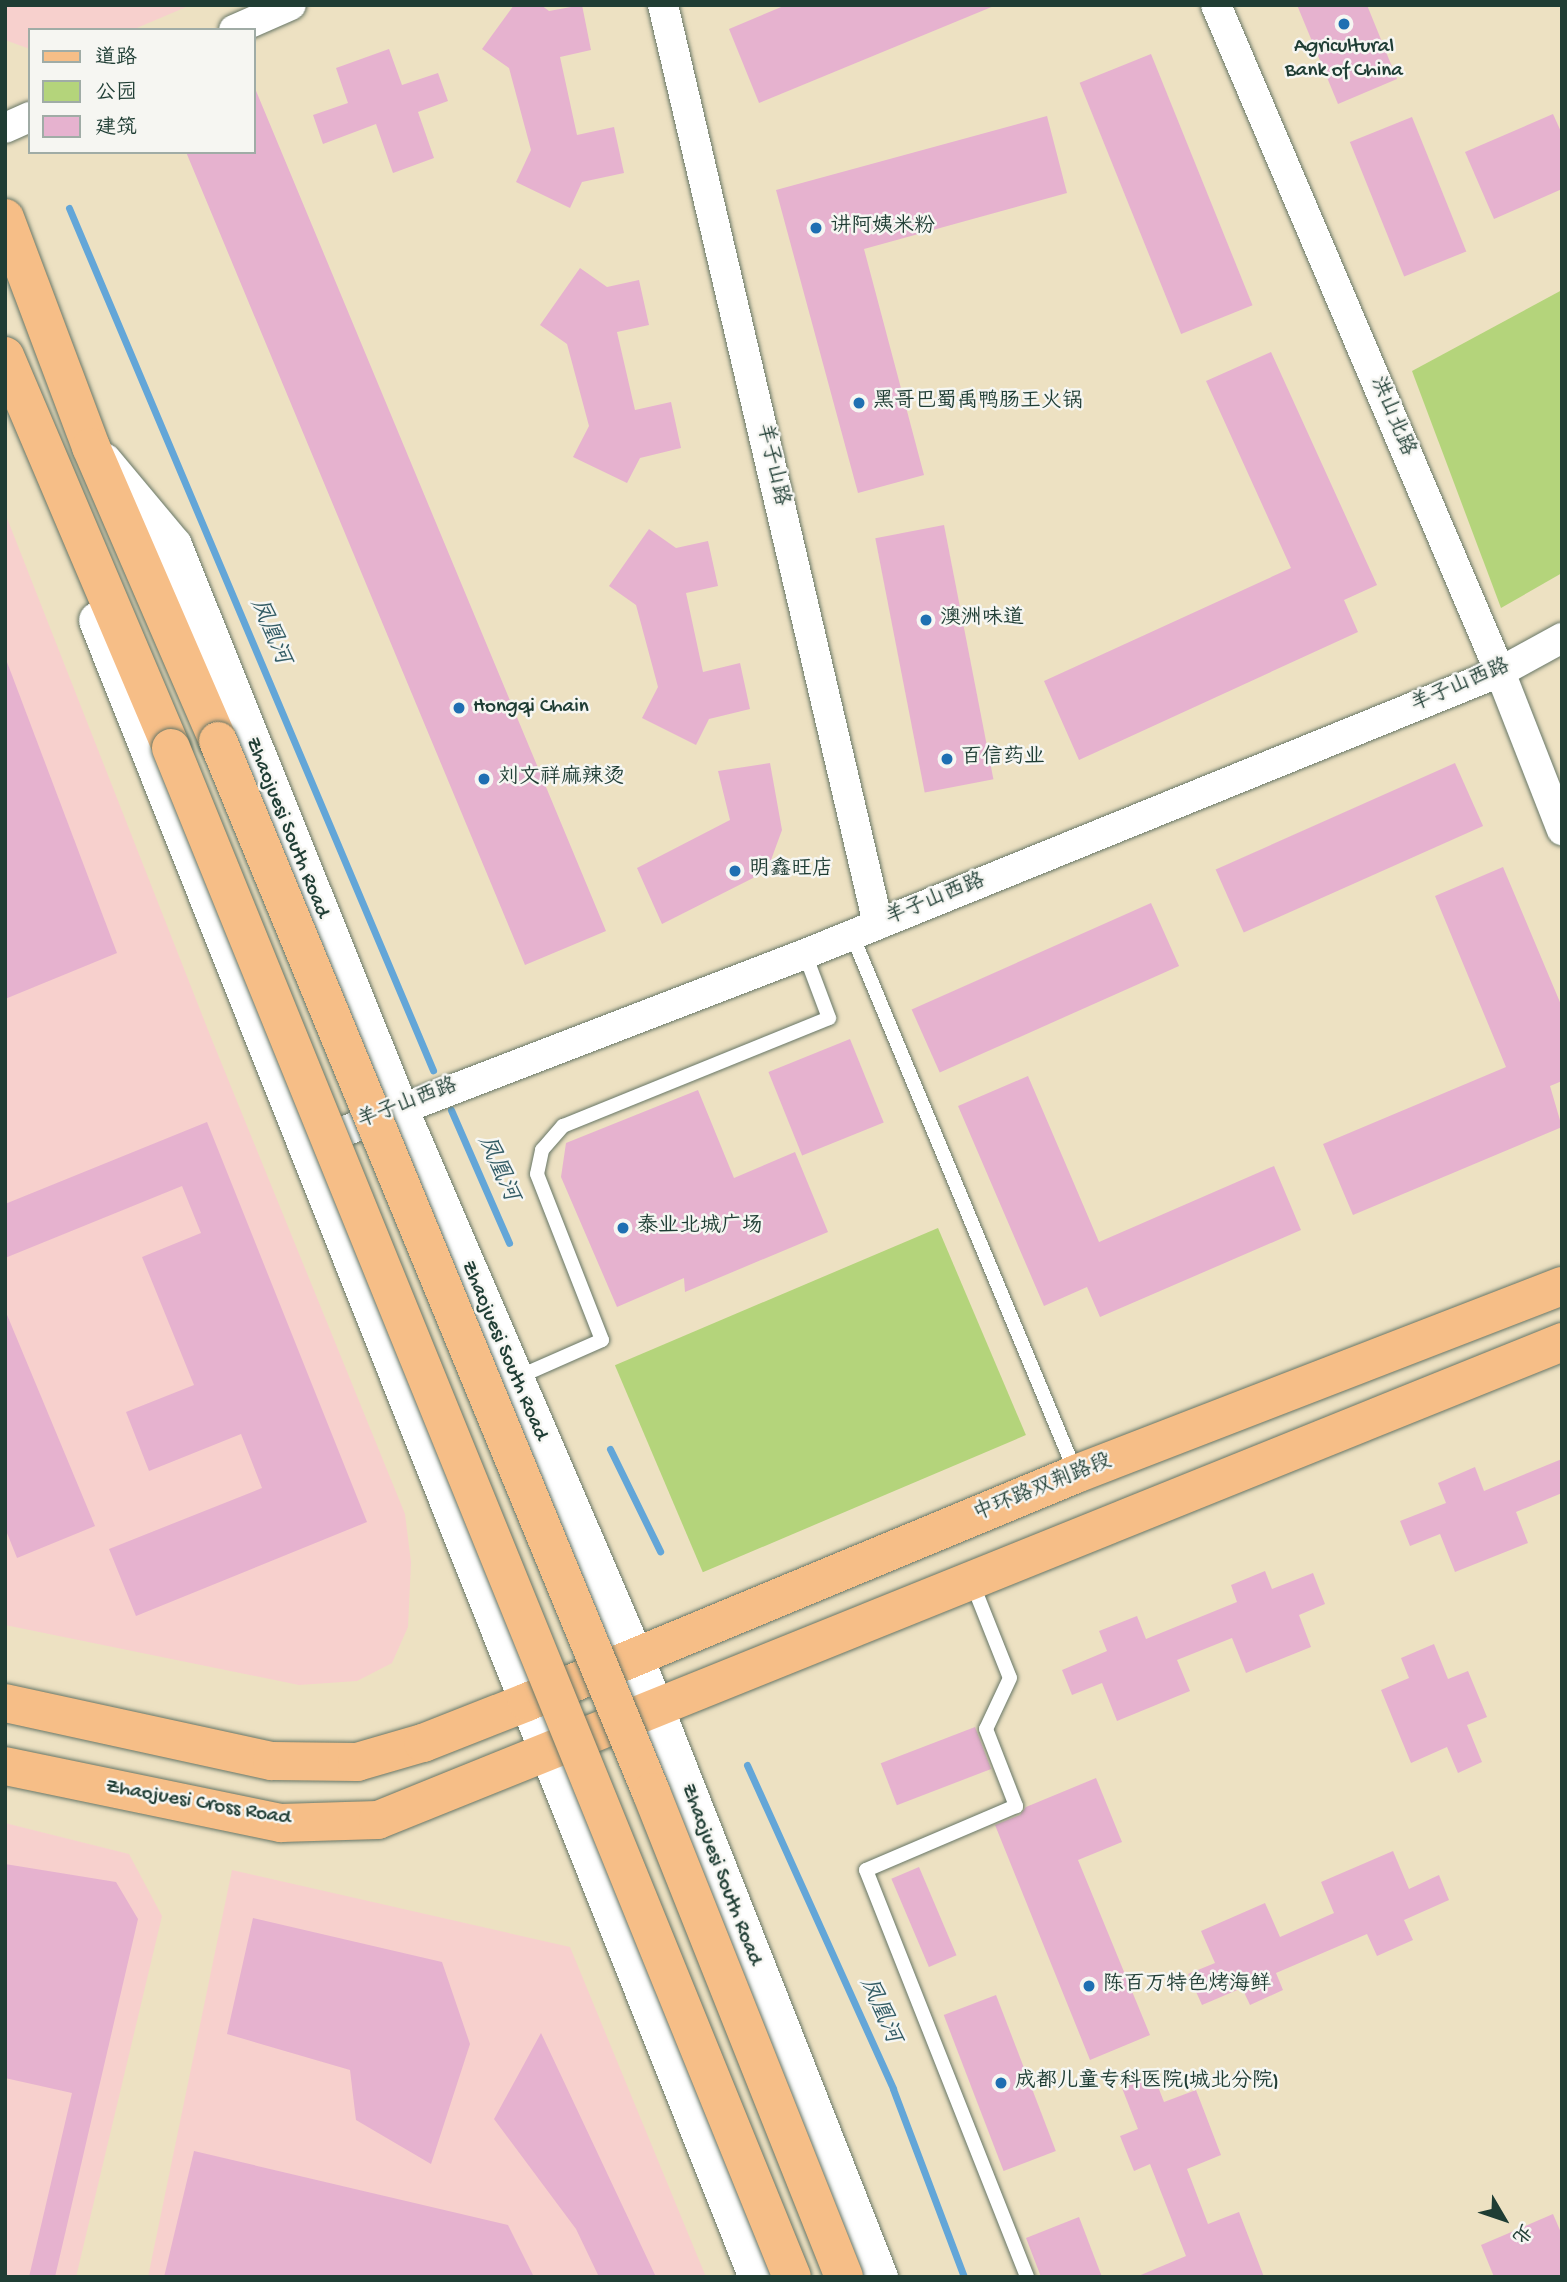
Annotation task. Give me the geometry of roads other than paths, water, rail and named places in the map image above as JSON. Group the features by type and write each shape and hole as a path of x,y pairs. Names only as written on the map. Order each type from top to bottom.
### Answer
{"main road":[{"name":"Zhaojuesi South Road","path":"5,218 91,447 218,741 651,1792 844,2277"},
{"path":"5,356 171,748 792,2277"},
{"name":"中环路双荆路段","path":"527,1702 634,1655 1076,1474 1562,1286"},
{"path":"549,1754 654,1707 1562,1342"},
{"path":"5,1703 272,1760 358,1762 423,1743 527,1702"},
{"name":"Zhaojuesi Cross Road","path":"5,1766 281,1823 378,1820 549,1754"}],"street":[{"path":"239,28 291,5"},
{"name":"羊子山路","path":"663,5 865,929"},
{"name":"洪山北路","path":"1216,5 1500,672 1562,830"},
{"path":"5,128 28,118"},
{"name":"Zhaojuesi South Road","path":"91,447 173,545 399,1108 634,1655 879,2277"},
{"path":"50,462 81,577 304,1147 757,2277"},
{"name":"羊子山西路","path":"304,1147 399,1108 805,954 1500,672 1562,638"}],"lane":[{"path":"865,929 1076,1474"},
{"path":"514,1379 602,1340 537,1174 542,1150 563,1126 829,1018 805,954"},
{"path":"971,1579 1010,1678 986,1729 1016,1806 866,1870 1027,2277"}],"waterway":[{"name":"凤凰河","path":"69,208 433,1070"},
{"name":"凤凰河","path":"451,1110 509,1243"},
{"name":"凤凰河","path":"610,1449 660,1551"},
{"name":"凤凰河","path":"747,1765 893,2089 964,2277"}],"place":[{"name":"Agricultural Bank of China","path":"1344,24"},
{"name":"讲阿姨米粉","path":"816,228"},
{"name":"黑哥巴蜀禹鸭肠王火锅","path":"859,403"},
{"name":"澳洲味道","path":"926,620"},
{"name":"Hongqi Chain","path":"459,708"},
{"name":"百信药业","path":"947,759"},
{"name":"刘文祥麻辣烫","path":"484,779"},
{"name":"明鑫旺店","path":"735,871"},
{"name":"泰业北城广场","path":"623,1228"},
{"name":"陈百万特色烤海鲜","path":"1089,1986"},
{"name":"成都儿童专科医院(城北分院)","path":"1001,2083"}]}
